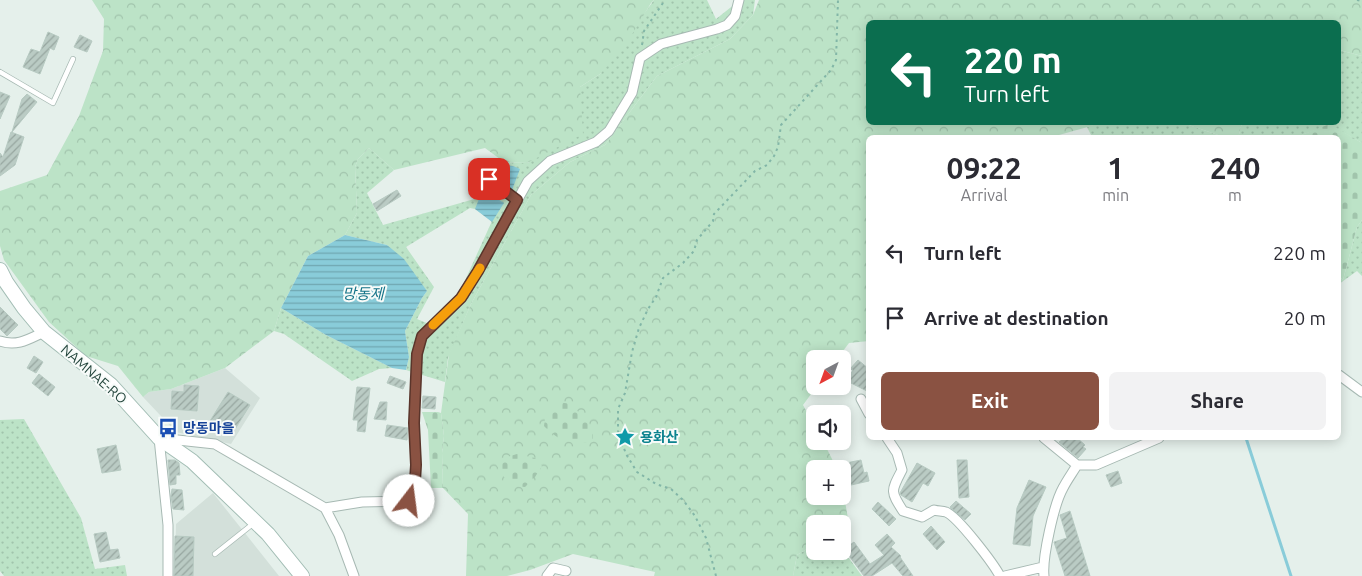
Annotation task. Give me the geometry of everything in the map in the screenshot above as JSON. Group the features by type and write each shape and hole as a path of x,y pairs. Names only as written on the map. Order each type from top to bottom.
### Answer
{"street":[{"path":"325,508 362,502 409,501 414,497 416,465 414,423 417,354 422,336 461,298 528,181 550,161 596,142 609,131 632,93 640,58 661,44 727,25 736,16 739,0"},
{"name":"NAMNAE-RO","path":"0,270 24,308 44,332 111,385 159,438 192,461 268,534 302,576"},
{"path":"0,340 8,344 23,342 44,332"},
{"path":"1341,376 1362,392"},
{"path":"861,399 866,408"},
{"path":"168,576 168,525 159,438 215,444 325,508 339,534 354,576"},
{"path":"888,440 897,454 902,470 894,485 894,496 903,511 922,517 934,510 946,512 955,519 983,552 1000,576"},
{"path":"1047,440 1078,465 1096,465 1152,440"},
{"path":"1005,576 1043,572 1052,518 1062,490 1078,465"},
{"path":"547,576 552,568 566,571"}],"lane":[{"path":"0,72 53,103 73,59"},
{"path":"489,179 517,200"},
{"path":"215,554 256,522"}],"path":[{"path":"640,58 644,31 665,0"},
{"path":"716,576 706,538 695,516 683,500 671,489 656,484 637,472 626,454 618,430 618,409 625,393 632,352 639,328 656,297 663,278 683,263 694,251 697,240 713,221 714,214 755,171 767,165 778,147 781,125 831,70 836,60 838,0"},
{"path":"1357,0 1362,1"}],"shaded area":[{"path":"225,368 260,398 231,444 176,432 143,397 149,392 171,389"},
{"path":"213,493 279,576 175,576 176,524"}],"green space":[{"path":"92,0 654,0 625,46 600,74 580,87 583,134 527,163 504,162 485,148 394,170 369,148 358,159 355,167 357,213 345,235 308,256 281,308 274,331 225,368 171,389 149,392 143,397 118,366 86,356 49,322 4,260 0,246 0,191 47,175 79,116 103,51 104,19"},
{"path":"654,0 707,0 716,19 740,0 755,0 753,15 730,39 657,76 605,145 570,162 531,195 471,304 448,358 445,382 419,374 426,339 462,287 492,221 475,209 470,208 406,247 434,287 417,319 429,324 416,337 412,372 406,370 409,357 405,331 427,291 387,245 345,235 357,213 355,167 358,159 369,148 394,170 367,193 383,225 485,196 488,172 504,162 528,163 580,87 600,74"},
{"path":"759,0 1362,0 1362,56 1341,51 1341,20 866,20 866,125 1095,125 1059,135 866,135 866,341 849,343 844,350 806,350 806,395 810,395 803,405 806,410 806,450 828,450 832,460 806,460 806,505 846,505 847,515 806,515 806,550 797,555 793,576 654,576 655,572 573,554 530,570 507,576 466,576 468,514 443,488 442,453 444,436 441,413 449,354 471,304 531,195 570,162 605,145 657,76 730,39 753,15"},
{"path":"1341,51 1362,56 1362,143 1330,125 1341,125"},
{"path":"1093,125 1189,125 1218,135 1091,135 1087,127"},
{"path":"1189,125 1241,125 1239,135 1218,135"},
{"path":"1241,125 1330,125 1302,135 1239,135"},
{"path":"1332,125 1362,143 1362,220 1357,227 1343,280 1341,278 1341,135 1301,135"},
{"path":"1362,220 1362,276 1357,271 1341,283 1341,278 1343,280 1357,227"},
{"path":"281,308 326,335 392,368 379,369 352,381 284,334 274,331"},
{"path":"560,402 570,404 588,421 593,435 593,442 566,441 555,436 544,426 546,411"},
{"path":"422,412 441,413 444,436 442,453 443,488 431,488 428,430"},
{"path":"24,419 81,518 95,569 125,565 127,576 4,576 0,571 0,420"},
{"path":"517,454 535,458 542,466 525,487 510,483 496,464 504,458"},
{"path":"806,550 806,560 850,560 862,576 793,576 797,555"}],"water":[{"path":"502,165 520,169 512,190 493,175"},
{"path":"485,196 496,198 504,203 492,222 475,209 479,199"},
{"name":"망동제","path":"345,235 387,245 404,259 427,291 405,331 409,357 406,370 392,368 326,335 281,308 308,256"}],"building":[{"path":"48,32 59,37 54,50 50,48 40,74 23,67 31,49 40,52"},
{"path":"80,35 92,41 87,52 74,47"},
{"path":"0,92 10,96 0,119"},
{"path":"27,94 37,102 12,132 22,99"},
{"path":"11,132 24,137 15,165 0,176 0,153 3,157"},
{"path":"397,190 401,196 377,211 373,204"},
{"path":"0,307 18,325 7,336 0,329"},
{"path":"34,356 43,362 36,373 27,368"},
{"path":"858,360 866,367 866,390 851,383 853,370 851,368"},
{"path":"39,374 55,387 48,396 32,383"},
{"path":"390,376 406,382 403,389 387,383"},
{"path":"184,385 199,386 197,411 171,409 172,391 184,392"},
{"path":"357,387 370,388 365,432 357,431 358,420 353,420"},
{"path":"228,392 250,405 232,434 210,421"},
{"path":"423,396 436,397 435,409 422,408"},
{"path":"380,402 387,402 386,420 374,419"},
{"path":"387,425 408,428 407,440 385,436"},
{"path":"1062,440 1079,440 1085,445 1083,447 1086,449 1078,458 1059,442"},
{"path":"116,445 121,470 102,473 97,449"},
{"path":"168,460 175,460 179,463 180,475 176,475 176,484 170,485"},
{"path":"861,460 864,473 867,472 869,481 851,485 851,462"},
{"path":"957,460 967,460 969,497 959,498"},
{"path":"917,463 935,473 928,486 923,483 912,502 900,493"},
{"path":"1118,471 1122,483 1111,487 1106,475"},
{"path":"1029,480 1046,487 1033,516 1030,546 1013,544 1017,508"},
{"path":"172,489 182,490 184,510 173,509"},
{"path":"956,501 971,514 965,520 950,507"},
{"path":"878,502 896,519 889,526 872,509"},
{"path":"1070,511 1090,576 1065,576 1054,542 1067,538 1060,515"},
{"path":"931,526 945,542 937,550 923,534"},
{"path":"106,532 110,550 118,549 120,558 100,562 94,534"},
{"path":"887,534 895,543 891,547 901,556 913,576 903,576 892,563 872,576 864,576 851,558 851,544 854,542 870,564 884,555 875,545"},
{"path":"175,536 194,537 193,576 174,576"}],"waterway":[{"path":"1247,440 1291,576"}],"slow traffic":[{"path":"433,325 461,298 480,268"}],"place":[{"name":"망동마을","path":"168,428"},
{"name":"용화산","path":"625,437"}],"route":[{"path":"409,501 414,497 416,465 414,423 417,354 422,336 461,298 517,200 489,179"}]}
